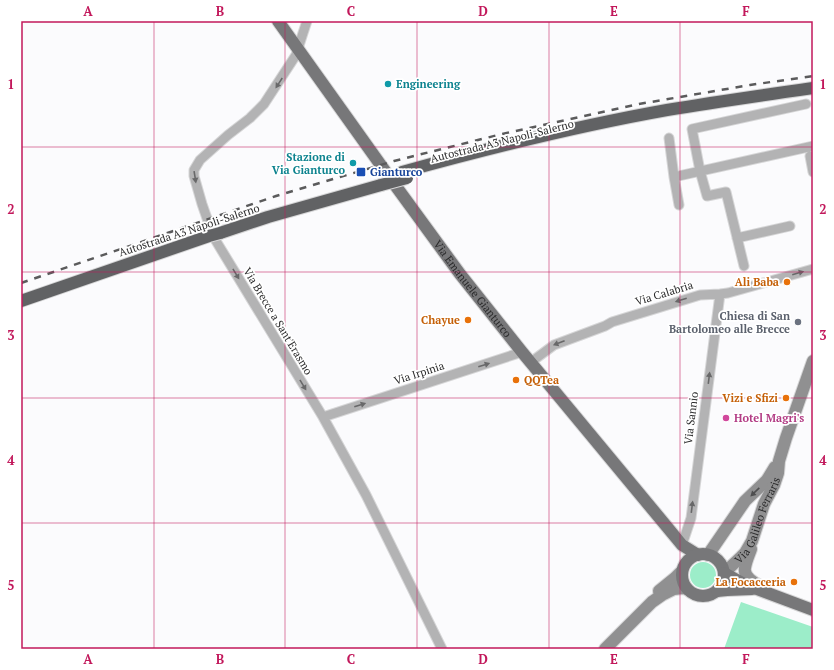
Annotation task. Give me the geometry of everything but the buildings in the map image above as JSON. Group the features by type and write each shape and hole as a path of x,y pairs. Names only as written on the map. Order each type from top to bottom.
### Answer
{"highway":[{"name":"Autostrada A3 Napoli-Salerno","path":"21,294 213,231 268,217 498,146 599,123 674,109 813,88"},
{"name":"Autostrada A3 Napoli-Salerno","path":"404,175 608,128 668,117 809,99"},
{"name":"Autostrada A3 Napoli-Salerno","path":"21,301 213,231"}],"main road":[{"name":"Via Emanuele Gianturco","path":"278,21 447,257 522,352 682,545 703,555"},
{"name":"Via Galileo Ferraris","path":"724,573 741,558 752,541 764,504 774,485 786,438 813,361"},
{"name":"Via Galileo Ferraris","path":"703,555 746,501 767,480 779,461"},
{"path":"734,517 745,507 750,506 757,511 759,518 758,524"},
{"path":"752,541 750,554 745,568 746,575 757,584 781,598"},
{"name":"Via Emanuele Gianturco","path":"682,545 684,566"},
{"path":"652,602 661,589 675,578 684,566 692,557 703,555 714,557 719,562 724,573 722,583 716,591 711,594 702,596 692,593 687,589 682,580 684,566"},
{"path":"724,573 734,580 757,589 781,598 812,606"},
{"path":"605,649 652,602 674,589 687,589"},
{"path":"716,591 757,589"}],"street":[{"name":"Via Brecce a Sant'Erasmo","path":"307,21 296,55 264,104 250,118 200,160 194,170 194,176 210,230 323,417 366,495 442,649"},
{"path":"744,266 726,192 707,196 700,171 692,129 809,99"},
{"path":"669,138 679,205"},
{"path":"674,177 813,146"},
{"path":"810,156 813,172"},
{"path":"737,238 790,226"},
{"name":"Via Calabria","path":"531,362 554,345 604,327 612,322 700,295 728,293 813,269"},
{"name":"Via Sannio","path":"682,545 691,518 720,294"},
{"name":"Via Irpinia","path":"323,417 522,352"}],"green space":[{"path":"703,562 712,566 716,575 712,584 703,588 694,584 690,575 694,566"},
{"path":"741,602 813,627 813,649 724,649"}],"railway":[{"path":"21,283 276,196 394,161 498,135 639,104 813,76"}],"place":[{"name":"Engineering","path":"388,84"},
{"name":"Stazione di Via Gianturco","path":"353,163"},
{"name":"Gianturco","path":"361,172"},
{"name":"Ali Baba","path":"787,282"},
{"name":"Chayue","path":"468,320"},
{"name":"Chiesa di San Bartolomeo alle Brecce","path":"798,322"},
{"name":"QQTea","path":"516,380"},
{"name":"Vizi e Sfizi","path":"786,398"},
{"name":"Hotel Magri's","path":"726,418"},
{"name":"La Focacceria","path":"794,582"}]}
